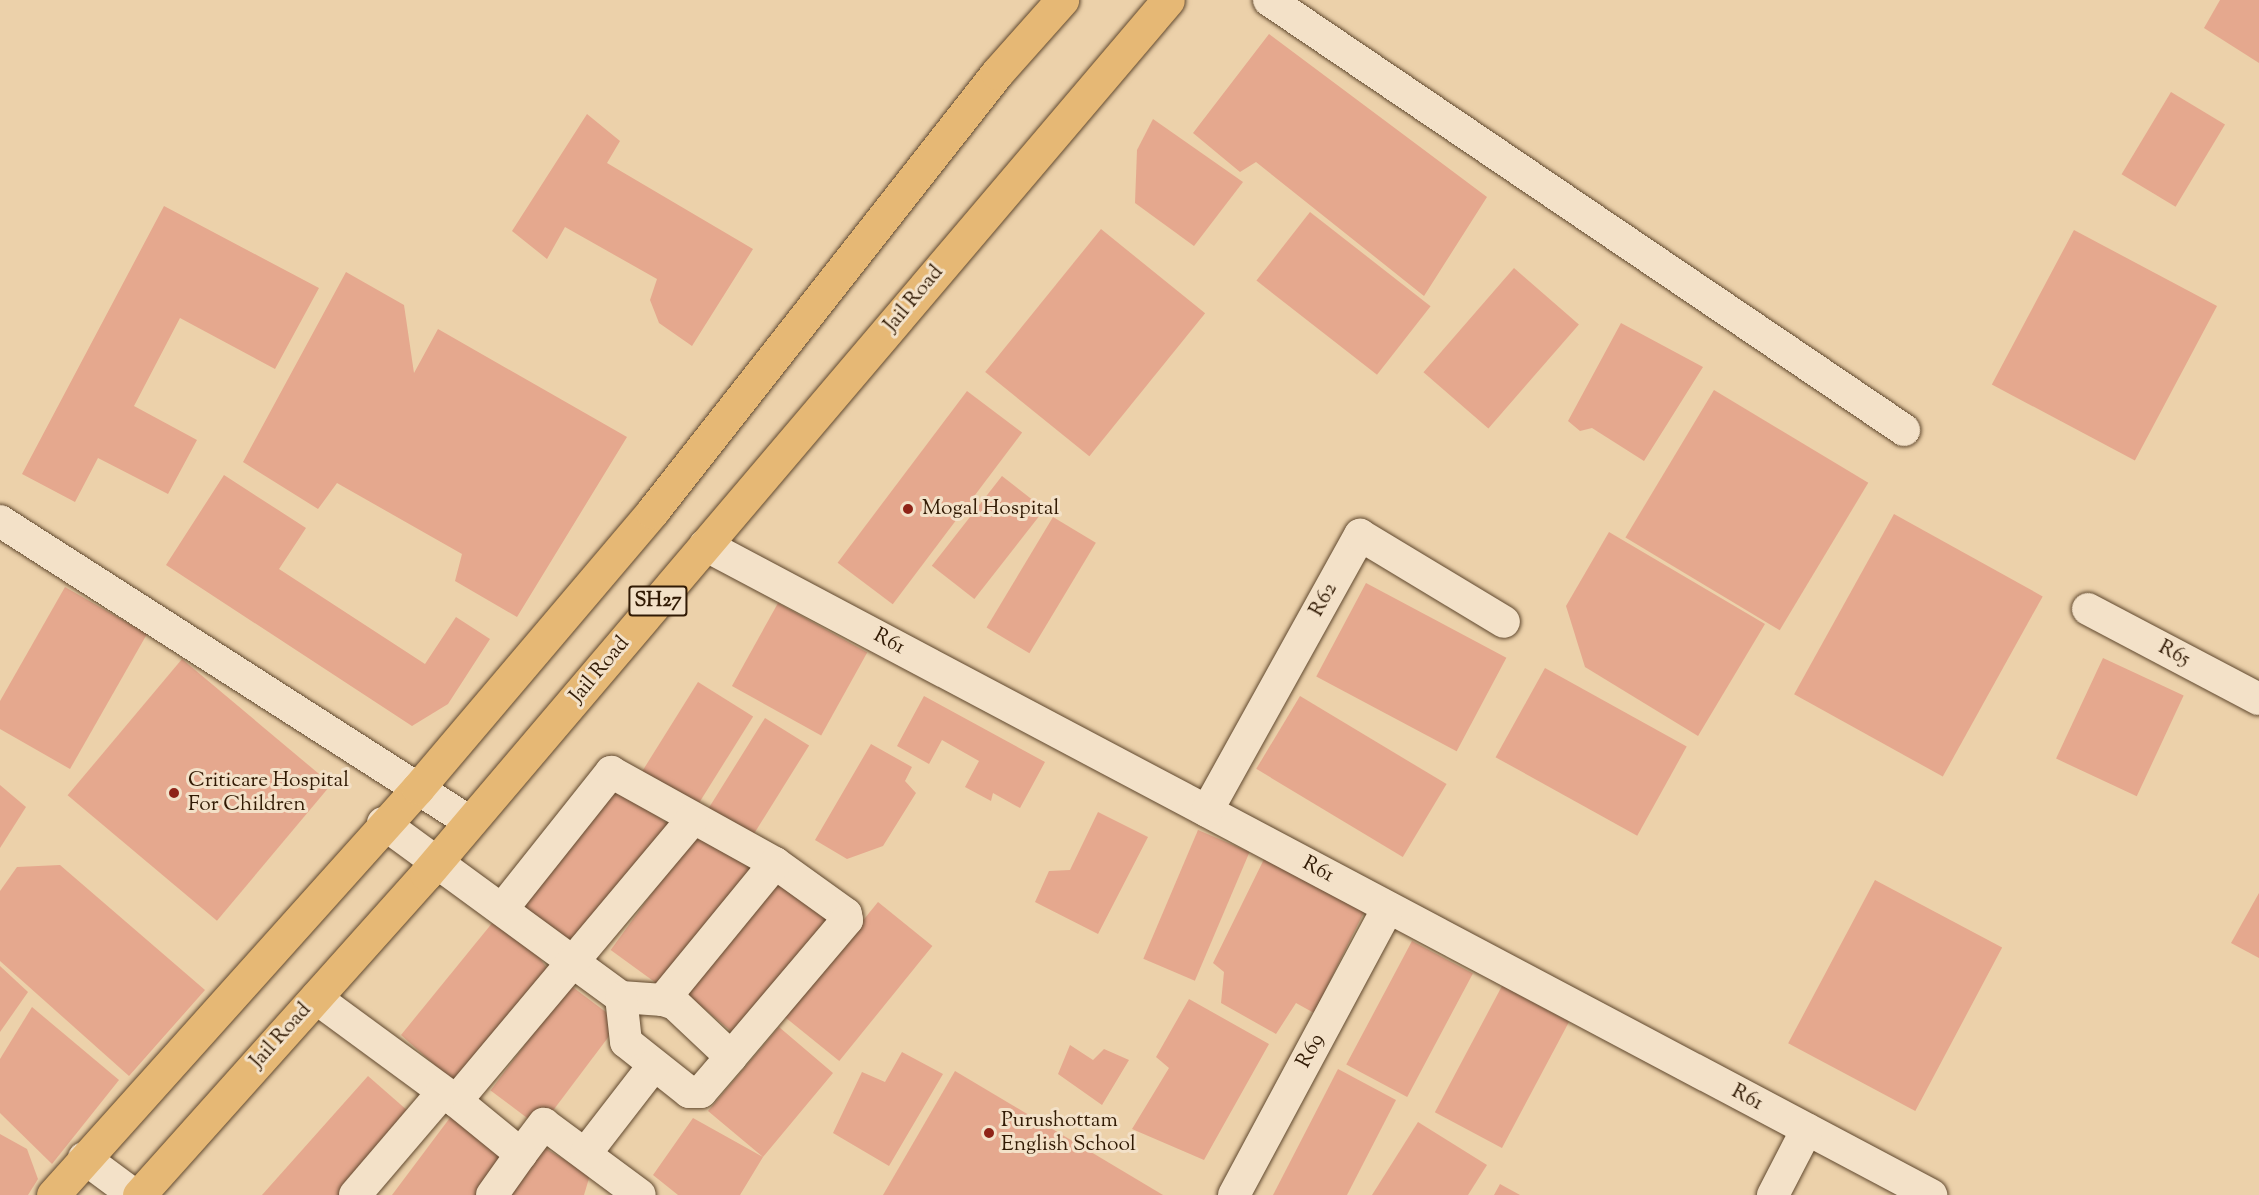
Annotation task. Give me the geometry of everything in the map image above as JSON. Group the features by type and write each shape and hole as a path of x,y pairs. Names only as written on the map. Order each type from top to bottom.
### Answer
{"main road":[{"path":"53,1195 384,823 418,788 652,512 997,73 1062,0"},
{"name":"Jail Road","path":"140,1195 437,861 1168,0"}],"street":[{"path":"1269,0 1904,430"},
{"path":"0,521 470,822"},
{"name":"R62","path":"1207,811 1360,535 1504,622"},
{"name":"R61","path":"705,545 1931,1195"},
{"name":"R65","path":"2088,609 2259,699"},
{"path":"503,908 611,772 632,780 693,819 775,863 846,914 847,920 700,1092 689,1092 626,1042 621,997"},
{"path":"355,1195 575,963 693,819"},
{"path":"384,823 503,908 621,997 663,999 675,1004 730,1057"},
{"path":"663,999 775,863"},
{"name":"R69","path":"1234,1195 1388,908"},
{"path":"315,998 450,1096 521,1154"},
{"path":"586,1153 654,1065"},
{"path":"492,1195 544,1125 586,1153 625,1191"},
{"path":"1773,1195 1807,1129"},
{"path":"84,1158 134,1195"}],"building":[{"path":"2220,0 2259,0 2259,63 2204,28"},
{"path":"1269,34 1487,197 1424,296 1256,162 1240,172 1193,133"},
{"path":"2171,92 2225,124 2176,207 2122,174"},
{"path":"587,114 620,141 607,163 753,249 692,346 659,323 650,300 657,279 565,227 547,259 512,231"},
{"path":"1153,119 1243,182 1194,246 1135,203 1137,150"},
{"path":"164,206 319,288 275,369 180,318 134,406 197,440 168,494 98,458 75,502 22,474"},
{"path":"1310,212 1431,306 1377,375 1256,281"},
{"path":"1101,229 1205,313 1089,456 985,372"},
{"path":"2074,230 2217,306 2135,461 1992,385"},
{"path":"1514,268 1579,324 1488,429 1423,372"},
{"path":"346,272 404,305 414,373 438,329 627,437 517,617 455,581 462,554 337,483 318,509 243,462"},
{"path":"1621,323 1703,367 1644,461 1592,428 1580,431 1568,421"},
{"path":"1714,390 1868,483 1780,630 1625,537"},
{"path":"967,391 1022,433 893,604 838,563"},
{"path":"224,475 306,528 279,569 425,664 456,617 490,639 448,704 412,726 166,565"},
{"path":"1002,476 1045,509 974,599 932,566"},
{"path":"1894,514 2043,596 1943,777 1794,694"},
{"path":"1053,517 1096,543 1029,653 987,628"},
{"path":"1609,532 1765,624 1698,736 1585,667 1566,606"},
{"path":"1366,583 1506,658 1457,751 1316,677"},
{"path":"65,587 147,634 70,769 0,729 0,701"},
{"path":"778,603 867,652 821,736 732,686"},
{"path":"2103,658 2184,696 2137,796 2056,759"},
{"path":"182,659 331,784 217,921 68,795"},
{"path":"1545,668 1687,747 1637,836 1496,757"},
{"path":"698,682 753,716 694,811 639,776"},
{"path":"924,696 1045,762 1020,808 993,793 991,801 965,787 979,761 942,740 929,764 897,746"},
{"path":"1300,696 1447,784 1403,857 1256,769"},
{"path":"765,718 809,746 751,839 707,811"},
{"path":"871,744 912,767 905,781 916,793 883,846 847,859 815,840"},
{"path":"614,782 675,829 576,955 515,908"},
{"path":"0,785 26,807 0,848"},
{"path":"1098,812 1148,837 1098,934 1035,902 1049,871 1070,870"},
{"path":"700,827 760,870 671,993 611,950"},
{"path":"1198,830 1250,852 1195,981 1143,959"},
{"path":"1267,853 1368,904 1314,1013 1296,1003 1276,1034 1221,1003 1224,972 1213,963"},
{"path":"60,865 205,990 129,1076 0,961 0,891 17,867"},
{"path":"780,879 831,922 736,1035 685,992"},
{"path":"1875,880 2002,948 1915,1111 1788,1043"},
{"path":"2259,893 2259,958 2231,943"},
{"path":"878,902 932,946 839,1061 785,1017"},
{"path":"493,922 529,943 551,974 455,1083 401,1035"},
{"path":"1412,941 1473,973 1407,1097 1346,1065"},
{"path":"0,966 28,992 0,1032"},
{"path":"570,985 620,1022 540,1128 491,1090"},
{"path":"1502,986 1569,1022 1502,1148 1435,1112"},
{"path":"1189,999 1269,1044 1204,1160 1132,1129 1169,1068 1156,1057"},
{"path":"32,1007 119,1080 52,1164 0,1113 0,1059"},
{"path":"779,1027 833,1073 763,1157 708,1111"},
{"path":"1070,1045 1093,1060 1104,1049 1129,1060 1102,1105 1058,1074"},
{"path":"902,1052 943,1074 889,1166 833,1133 862,1072 885,1082"},
{"path":"1338,1069 1396,1100 1347,1195 1273,1195"},
{"name":"Purushottam English School","path":"955,1071 1163,1195 883,1195"},
{"path":"368,1076 408,1111 342,1195 262,1195"},
{"path":"452,1115 517,1159 485,1195 392,1195"},
{"path":"693,1118 763,1157 740,1195 678,1195 653,1175"},
{"path":"1418,1122 1487,1165 1468,1195 1372,1195"},
{"path":"0,1134 27,1149 38,1179 28,1195 0,1195"},
{"path":"533,1141 590,1175 584,1195 499,1195"},
{"path":"1500,1184 1520,1195 1494,1195"}],"place":[{"name":"Mogal Hospital","path":"908,509"},
{"name":"Criticare Hospital For Children","path":"174,793"},
{"name":"Purushottam English School","path":"989,1133"}]}
